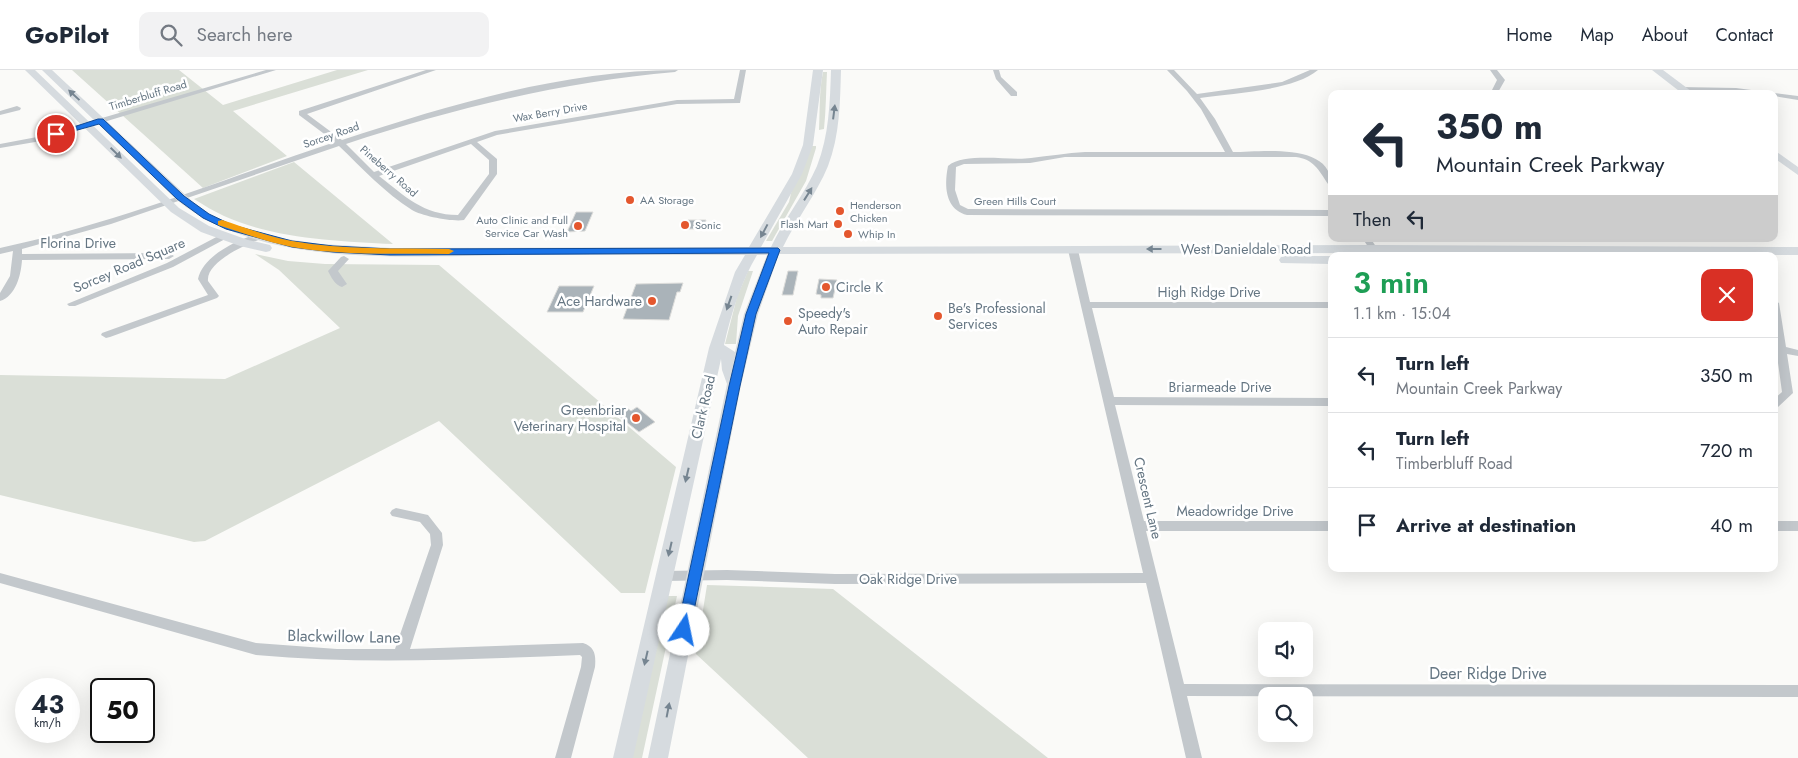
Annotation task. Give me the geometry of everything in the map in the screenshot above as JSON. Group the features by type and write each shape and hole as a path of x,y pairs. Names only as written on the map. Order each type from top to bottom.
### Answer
{"main road":[{"path":"30,70 166,202 188,220 224,236 244,243 296,254 344,259 516,255"},
{"path":"47,70 180,198 206,216 229,227 292,244 361,251 516,255"},
{"name":"Clark Road","path":"623,758 716,348 733,290 797,174 808,145 818,70"},
{"path":"658,758 725,428 754,303 773,255 822,167 830,138 834,110 836,70"},
{"path":"1657,70 1685,90"},
{"path":"810,138 830,138"},
{"path":"1778,156 1798,172"},
{"name":"West Danieldale Road","path":"516,255 1011,255 1373,248 1454,252"},
{"name":"West Danieldale Road","path":"1764,252 1798,251"},
{"name":"West Danieldale Road","path":"1074,254 1328,260"},
{"path":"1778,260 1798,260"},
{"path":"716,348 728,352 729,370 734,386"},
{"path":"698,428 725,428"}],"street":[{"name":"Timberbluff Road","path":"0,146 38,139 273,70"},
{"name":"Pineberry Road","path":"433,70 302,113 341,143 373,175 416,209 450,218 461,218 493,174 493,159 472,141"},
{"name":"Sorcey Road","path":"0,251 18,252 415,119 488,100 582,82 675,70"},
{"name":"Wax Berry Drive","path":"373,175 495,133 677,102 737,101 743,70"},
{"path":"996,70 998,78 1014,94"},
{"path":"1170,70 1197,96 1214,123 1230,155"},
{"path":"1197,96 1283,84 1296,80 1315,70"},
{"path":"1493,70 1501,80 1495,90"},
{"path":"1778,95 1798,98"},
{"path":"0,113 17,108"},
{"name":"Green Hills Court","path":"1328,178 1317,161 1307,156 1074,155 1030,161 962,162 951,168 953,203 957,209 973,212 1328,213"},
{"name":"Sorcey Road Square","path":"72,304 170,265 224,236"},
{"path":"106,335 214,296 203,282 203,276 207,269 222,256 260,236"},
{"path":"0,298 17,273 18,252"},
{"name":"Florina Drive","path":"18,252 169,256"},
{"name":"Crescent Lane","path":"1074,254 1193,756"},
{"path":"342,284 335,276 333,270 344,259"},
{"name":"High Ridge Drive","path":"1086,305 1328,306"},
{"path":"1778,326 1788,393 1778,401"},
{"path":"1782,349 1798,353"},
{"name":"Briarmeade Drive","path":"1109,401 1328,402"},
{"path":"396,513 424,518 436,533 437,546 400,654"},
{"name":"Meadowridge Drive","path":"1139,526 1328,526"},
{"path":"1778,526 1798,526"},
{"name":"Oak Ridge Drive","path":"664,576 836,579 1151,578"},
{"name":"Blackwillow Lane","path":"0,578 256,650 299,654 400,654 582,649 589,655 588,667 563,758"},
{"name":"Deer Ridge Drive","path":"1178,690 1798,691"}],"shaded area":[{"path":"72,70 179,70 223,105 337,70 368,70 233,111 287,156 203,188"},
{"path":"823,72 827,72 825,115 824,129 819,130 820,94"},
{"path":"812,146 816,146 816,148 806,181 772,241 766,241 789,202 792,189"},
{"path":"294,162 393,244 307,238 264,230 224,216 194,199"},
{"path":"255,254 288,261 325,264 439,265 676,467 645,593 621,593 439,421 205,541 194,542 0,495 0,375 225,379 340,328 279,270"},
{"path":"748,271 753,271 738,316 736,344 725,344 737,297"},
{"path":"707,585 833,589 1048,758 808,758 696,654"},
{"path":"668,596 677,596 642,758 632,758"}],"building":[{"name":"Auto Clinic and Full Service Car Wash","path":"576,212 593,212 585,231 567,232"},
{"path":"688,220 706,220 703,229 684,229"},
{"path":"788,271 798,271 793,295 782,295"},
{"name":"Circle K","path":"819,279 837,280 833,298 821,298 821,295 816,294"},
{"name":"Ace Hardware","path":"683,283 680,292 677,292 669,320 623,319 636,284"},
{"path":"559,286 594,286 583,312 547,312"},
{"name":"Greenbriar Veterinary Hospital","path":"626,407 631,411 637,407 655,422 639,432 616,414"}],"slow traffic":[{"path":"222,223 229,227 292,244 361,251 449,251"}],"place":[{"name":"AA Storage","path":"630,200"},
{"name":"Henderson Chicken","path":"840,211"},
{"name":"Flash Mart","path":"838,224"},
{"name":"Sonic","path":"685,225"},
{"name":"Auto Clinic and Full Service Car Wash","path":"578,226"},
{"name":"Whip In","path":"848,234"},
{"name":"Circle K","path":"826,287"},
{"name":"Ace Hardware","path":"652,301"},
{"name":"Be's Professional Services","path":"938,316"},
{"name":"Speedy's Auto Repair","path":"788,321"},
{"name":"Greenbriar Veterinary Hospital","path":"636,418"}],"route":[{"path":"56,134 100,121 180,198 206,216 229,227 292,244 333,249 390,252 775,250 751,314 734,386 684,630"}]}
